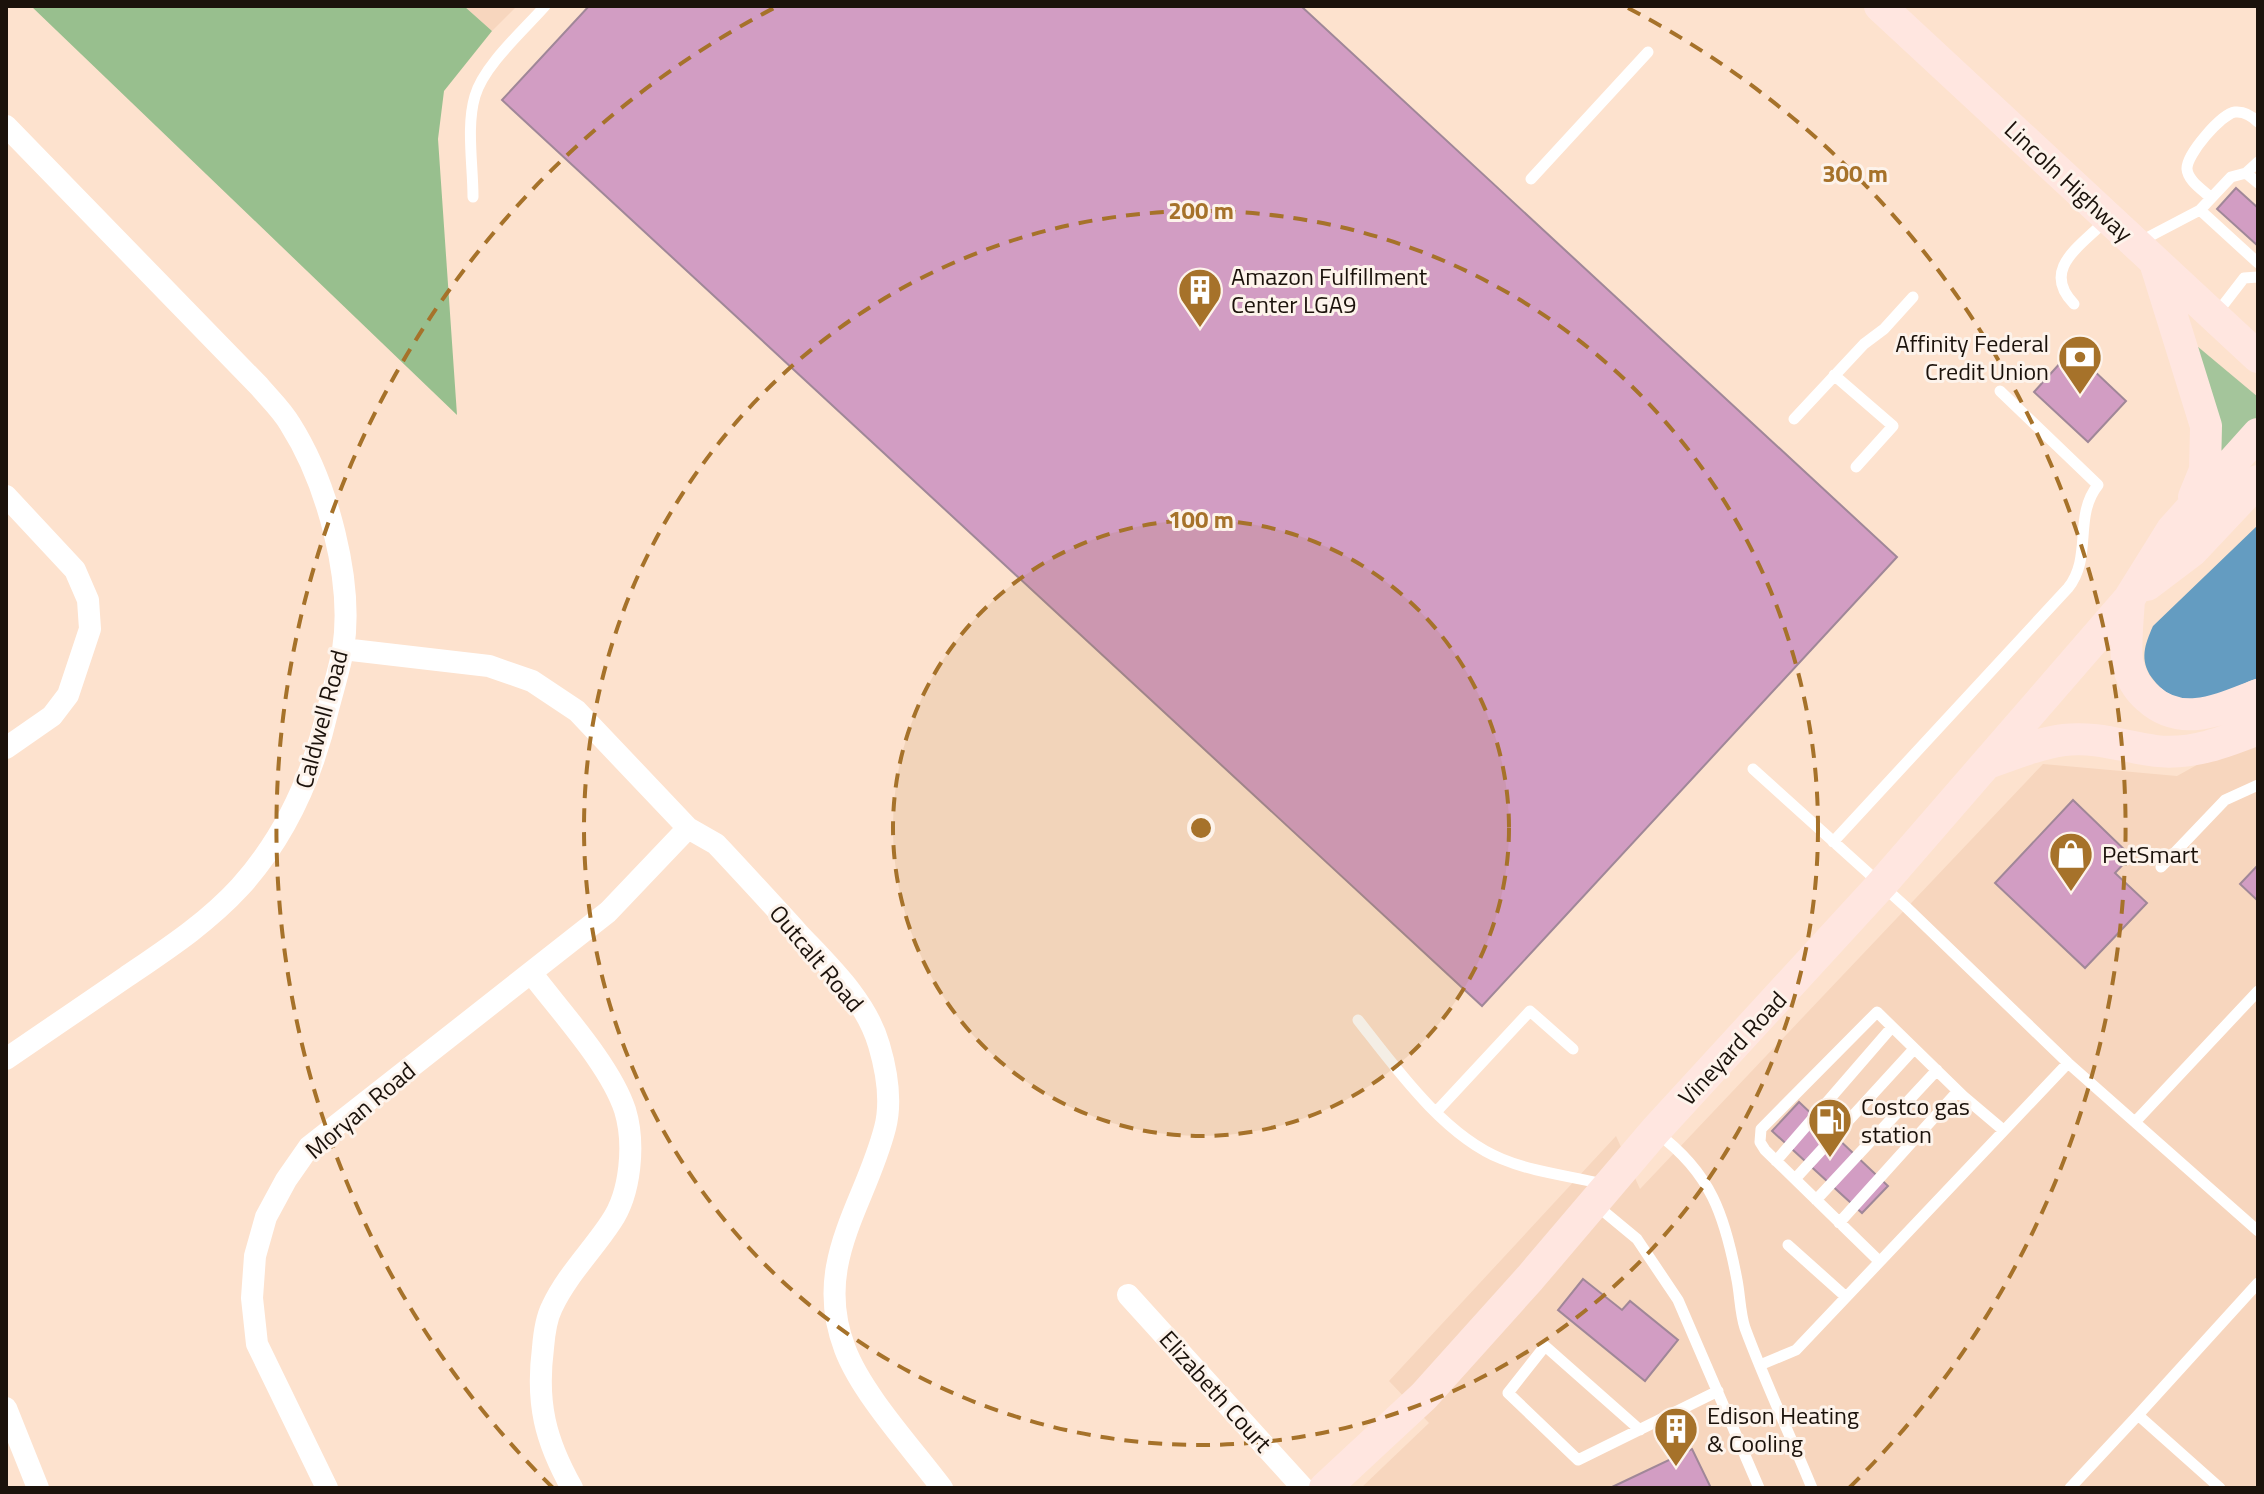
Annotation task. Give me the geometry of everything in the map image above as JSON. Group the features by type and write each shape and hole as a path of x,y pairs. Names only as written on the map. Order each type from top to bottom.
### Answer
{"street":[{"name":"Lincoln Highway","path":"1880,6 2258,357"},
{"name":"Caldwell Road","path":"6,126 259,386 290,423 314,472 332,520 344,591 343,649 321,740 302,795 276,842 240,887 191,933 6,1059"},
{"path":"2145,251 2206,426 2205,470 2189,510"},
{"name":"Vineyard Road","path":"1325,1488 1424,1396 1655,1131 1881,885 2129,599 2172,530 2258,434"},
{"name":"Vineyard Road","path":"2129,599 2192,551 2258,481"},
{"path":"6,496 75,570 88,600 90,629 68,695 52,716 6,748"},
{"path":"2129,599 2129,669 2138,688 2152,702 2169,712 2193,716 2258,695"},
{"name":"Outcalt Road","path":"343,649 489,666 532,681 577,711 688,828 716,844 858,999 879,1042 889,1085 885,1127 842,1240 834,1281 836,1315 844,1347 856,1374 942,1488"},
{"path":"1987,763 2064,740 2094,739 2159,751 2189,751 2219,744 2258,729"},
{"name":"Moryan Road","path":"327,1488 257,1344 252,1298 255,1256 266,1217 286,1180 309,1147 608,912 688,828"},
{"path":"532,974 608,1075 625,1109 630,1134 630,1159 614,1219 550,1309 543,1341 540,1397 546,1431 557,1461 572,1488"},
{"name":"Elizabeth Court","path":"1128,1295 1303,1488"},
{"path":"6,1408 38,1488"}],"lane":[{"path":"473,197 472,118 475,96 492,67 545,6"},
{"path":"1531,179 1648,52"},
{"path":"2211,198 2189,177 2189,158 2219,121 2228,115 2246,113 2258,122"},
{"path":"2145,251 2200,210 2231,177 2246,173 2258,162"},
{"path":"2246,173 2258,183"},
{"path":"2200,210 2258,263"},
{"path":"2074,304 2062,287 2061,269 2109,218"},
{"path":"2214,316 2244,278 2258,277"},
{"path":"1794,419 1913,297"},
{"path":"1834,375 1893,426 1856,467"},
{"path":"1833,842 2073,581 2082,559 2085,511 2098,485 2000,391"},
{"path":"1753,769 1881,885 2068,1063 2258,1231"},
{"path":"2161,867 2225,800 2258,785"},
{"path":"2135,1122 2258,991"},
{"path":"1436,1112 1530,1011 1573,1049"},
{"path":"1879,1261 1776,1161 1760,1142 1761,1129 1877,1012 2002,1129"},
{"path":"1358,1020 1406,1082 1468,1139 1499,1158 1600,1193 1637,1239 1678,1300 1759,1488"},
{"path":"1776,1161 1892,1027"},
{"path":"1795,1179 1914,1049"},
{"path":"1760,1365 1796,1350 2002,1129 2068,1063"},
{"path":"1816,1200 1937,1070"},
{"path":"1839,1223 1958,1091"},
{"path":"1655,1131 1680,1150 1709,1186 1726,1230 1744,1324 1812,1488"},
{"path":"1788,1245 1846,1297"},
{"path":"2070,1488 2258,1283"},
{"path":"1640,1430 1545,1346 1508,1393 1578,1460 1640,1430 1718,1391"},
{"path":"2138,1415 2220,1488"}],"shaded area":[{"path":"464,6 517,6 492,31"},
{"path":"2258,731 2258,1488 1361,1488 1429,1423 1389,1381 1616,1136 1640,1189 2043,764 2177,776"}],"green space":[{"path":"31,6 464,6 492,31 444,91 438,139 457,415"},
{"path":"2197,346 2258,397 2258,417 2220,460"}],"water":[{"path":"2258,525 2258,678 2216,695 2189,699 2176,697 2163,690 2146,665 2146,646 2153,626"}],"building":[{"name":"Amazon Fulfillment Center LGA9","path":"589,6 1301,6 1897,557 1482,1006 502,100"},
{"path":"2236,188 2258,208 2258,246 2217,209"},
{"name":"Affinity Federal Credit Union","path":"2072,350 2126,401 2088,442 2034,392"},
{"name":"PetSmart","path":"2073,800 2131,856 2115,873 2147,903 2085,968 1995,883"},
{"path":"2258,865 2258,901 2240,884"},
{"name":"Costco gas station","path":"1799,1102 1888,1186 1862,1213 1772,1131"},
{"path":"1583,1279 1622,1310 1630,1301 1678,1340 1645,1381 1558,1310"},
{"name":"Edison Heating & Cooling","path":"1692,1449 1711,1488 1610,1488"}],"place":[{"name":"Amazon Fulfillment Center LGA9","path":"1200,329"},
{"name":"Affinity Federal Credit Union","path":"2080,396"},
{"name":"PetSmart","path":"2071,893"},
{"name":"Costco gas station","path":"1830,1159"},
{"name":"Edison Heating & Cooling","path":"1676,1468"}]}
